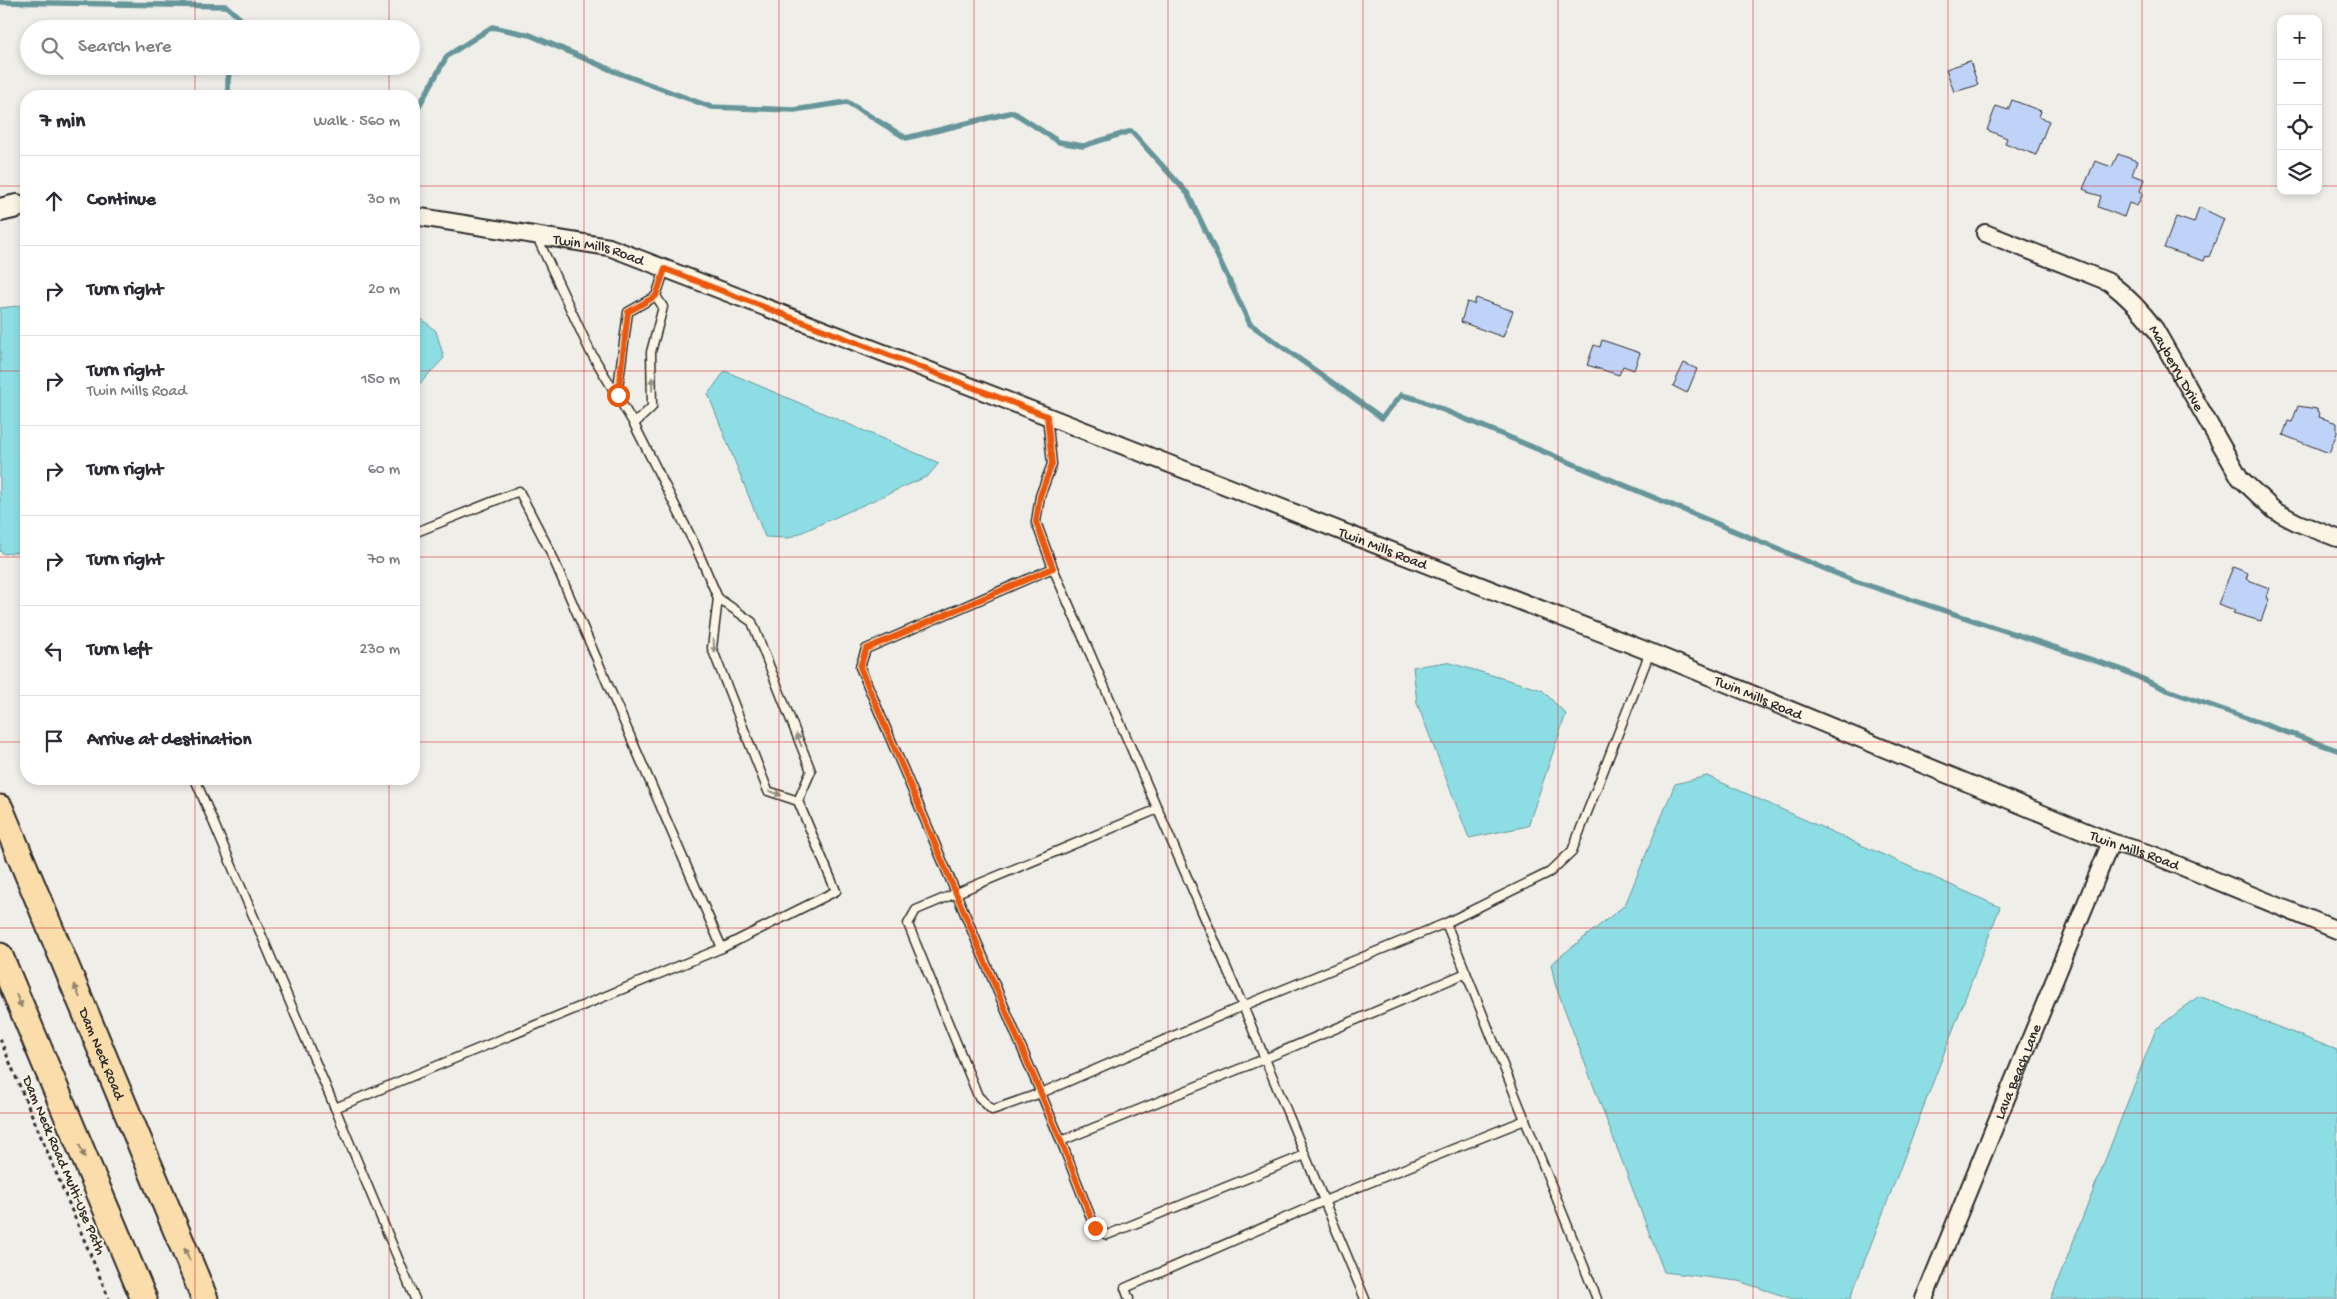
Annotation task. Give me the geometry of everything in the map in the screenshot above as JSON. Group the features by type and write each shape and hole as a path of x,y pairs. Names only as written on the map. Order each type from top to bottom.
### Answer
{"main road":[{"name":"Dam Neck Road","path":"0,808 206,1299"},
{"path":"0,956 144,1299"}],"street":[{"name":"Twin Mills Road","path":"420,217 609,247 1650,652 2111,842 2151,854 2337,930"},
{"name":"Mayberry Drive","path":"1985,233 2109,282 2125,294 2141,310 2155,329 2240,478 2275,511 2298,523 2337,538"},
{"name":"Lava Beach Lane","path":"1924,1299 2111,842"}],"lane":[{"path":"536,235 590,351 634,424 695,544 718,598 712,648 768,791 798,801"},
{"path":"618,395 628,312 656,296 665,269"},
{"path":"634,424 652,407 652,352 663,307 656,296"},
{"path":"1047,416 1052,464 1040,496 1036,522 1053,568 1243,1006 1365,1299"},
{"path":"420,531 518,491 550,551 722,948"},
{"path":"1053,568 866,649 860,667 1041,1093 1095,1228 1107,1235 1305,1155"},
{"path":"335,1108 722,948 836,891 798,801 811,771 752,622 718,598"},
{"path":"1158,809 916,910 908,924 978,1096 992,1110 1041,1093 1243,1006 1446,922 1550,872 1572,851 1650,652"},
{"path":"198,785 415,1299"},
{"path":"1446,922 1597,1299"},
{"path":"1061,1141 1264,1059 1466,973"},
{"path":"1129,1299 1125,1288 1324,1201 1525,1120"}],"path":[{"name":"Dam Neck Road Multi-Use Path","path":"0,1039 109,1299"}],"water":[{"path":"20,306 20,552 4,554 0,551 0,308"},
{"path":"420,318 436,331 444,358 420,384"},
{"path":"725,371 939,463 928,476 789,538 765,537 708,394"},
{"path":"1447,662 1542,690 1566,714 1528,826 1469,838 1417,703 1413,667"},
{"path":"1707,776 2000,907 1850,1299 1793,1299 1738,1281 1664,1272 1555,984 1551,964 1625,905 1675,784"},
{"path":"2199,996 2337,1050 2337,1299 2051,1299 2156,1029"}],"building":[{"path":"1970,61 1978,85 1954,92 1946,69"},
{"path":"2012,100 2041,111 2039,117 2049,121 2036,155 2005,143 2007,138 1987,130 1996,106 2008,110"},
{"path":"2118,154 2137,161 2132,175 2144,179 2140,191 2143,193 2137,206 2129,203 2124,217 2098,207 2101,196 2083,189 2095,161 2112,167"},
{"path":"2199,207 2224,219 2209,257 2206,256 2204,261 2164,248 2176,217 2194,223"},
{"path":"1476,298 1513,311 1503,337 1461,322 1467,302 1474,304"},
{"path":"1602,340 1640,353 1634,370 1623,366 1619,375 1587,365 1594,345 1600,347"},
{"path":"1684,363 1697,369 1687,393 1673,386"},
{"path":"2298,406 2317,409 2320,413 2319,417 2337,423 2337,433 2329,453 2283,435 2288,421 2292,422"},
{"path":"2233,567 2248,573 2246,579 2269,588 2266,598 2269,599 2261,621 2233,613 2235,610 2218,604"}],"waterway":[{"path":"0,2 226,6 242,20"},
{"path":"420,104 447,56 492,27 530,35 616,72 711,107 794,110 847,102 906,138 1013,112 1059,142 1083,146 1131,131 1188,194 1250,324 1382,418 1401,395 1417,399 1852,580 2120,669 2167,690 2337,750"},
{"path":"228,90 229,75"}],"route":[{"path":"618,395 628,312 656,296 665,269 1047,416 1052,464 1040,496 1036,522 1053,568 866,649 860,667 1061,1141 1095,1228"}]}
